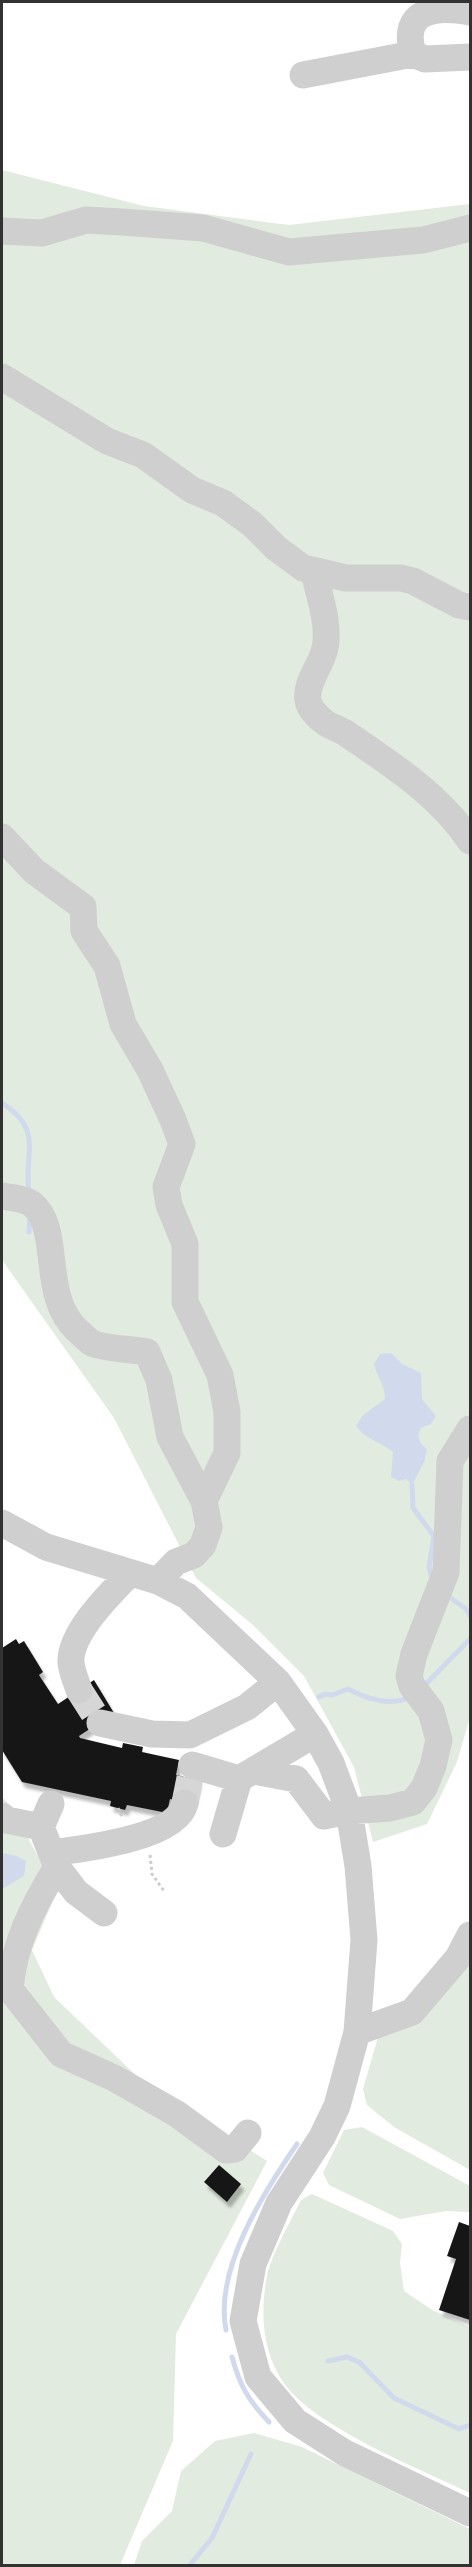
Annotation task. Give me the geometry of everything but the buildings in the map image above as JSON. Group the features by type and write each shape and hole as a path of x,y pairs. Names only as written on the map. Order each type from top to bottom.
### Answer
{"street":[{"path":"413,54 408,38 413,23 429,6 471,12"},
{"path":"303,75 413,54 425,59 471,57"},
{"path":"2,231 42,233 86,220 122,222 203,228 289,252 423,240 471,228"},
{"path":"2,377 107,441 143,455 192,490 223,503 252,524 276,548 303,568 346,578 401,578 413,581 459,604 471,607"},
{"path":"314,572 326,634 325,649 309,688 307,698 310,707 323,721 345,733 419,786 459,823 471,841"},
{"path":"2,837 34,872 83,908 84,931 107,966 123,1024 150,1070 182,1144 166,1188 169,1205 185,1244 185,1302 220,1375 227,1412 227,1453 204,1502"},
{"path":"19,1200 40,1213 49,1234 52,1278 68,1322 92,1343 147,1352 159,1380 170,1437 204,1502 209,1527 203,1545 194,1555 176,1562 158,1581"},
{"path":"189,1782 246,1775 296,1779 324,1816 349,1811 390,1808 413,1802 424,1788 433,1766 439,1740 432,1711 416,1692 409,1676 414,1654 446,1572 449,1526 447,1489 450,1461 471,1429"},
{"path":"2,1522 46,1547 158,1581 187,1596 278,1682 315,1734 331,1763 349,1811 358,1866 364,1940 357,2032 337,2106 322,2137 279,2204 253,2264 243,2321 258,2377 295,2421 345,2453 471,2513"},
{"path":"79,1690 71,1661 75,1644 104,1601 130,1573"},
{"path":"100,1723 152,1734 190,1735 247,1707 278,1682"},
{"path":"223,1834 246,1775 315,1734"},
{"path":"190,1735 194,1758 184,1809 171,1822 140,1836 86,1849 55,1860 34,1904 13,1962 10,1989 61,2054 114,2078 177,2114 226,2150 235,2149 248,2133"},
{"path":"2,1816 7,1820 46,1815 55,1860 75,1892 104,1913"},
{"path":"357,2032 411,2012 458,1958 471,1935"}],"path":[{"path":"118,1808 121,1815"},
{"path":"140,1836 147,1842 152,1874 164,1891"}],"shaded area":[{"path":"2,170 144,206 289,225 470,204 470,1717 457,1762 427,1824 373,1842 354,1767 304,1676 253,1625 196,1578 114,1418 2,1260"},
{"path":"2,1797 10,1805 57,1891 32,1950 54,1997 142,2081 267,2161 176,2334 173,2441 120,2565 2,2565"},
{"path":"470,1961 470,2170 394,2127 367,2105 363,2089 378,2037 405,2022 440,1996 451,1986"},
{"path":"362,2127 470,2186 470,2212 446,2211 400,2219 329,2185 323,2173 344,2130"},
{"path":"312,2194 393,2231 402,2244 400,2263 404,2291 432,2310 470,2327 470,2493 343,2431 298,2399 276,2370 264,2330 267,2276 277,2248 301,2200"},
{"path":"254,2433 302,2447 470,2529 470,2565 134,2565 142,2541 172,2511 181,2471 215,2441"}],"water":[{"path":"391,1353 402,1364 421,1373 422,1399 436,1416 431,1424 421,1428 418,1435 421,1444 427,1449 424,1462 412,1485 406,1479 399,1481 391,1477 393,1452 364,1434 356,1426 362,1416 385,1399 384,1389 374,1364 380,1354"},
{"path":"2,1853 17,1856 26,1861 24,1876 2,1889"}],"waterway":[{"path":"2,1103 24,1123 28,1133 29,1192"},
{"path":"29,1232 30,1216"},
{"path":"412,1485 413,1508 434,1536 429,1567 432,1578"},
{"path":"445,1594 466,1609 470,1616"},
{"path":"423,1687 470,1639"},
{"path":"319,1697 348,1689 362,1696 387,1701 403,1700 410,1696"},
{"path":"226,2330 224,2306 227,2282 234,2257 257,2208 297,2144"},
{"path":"232,2357 246,2392 255,2407 269,2422"},
{"path":"328,2361 347,2357 359,2362 394,2398 459,2429 470,2425"},
{"path":"189,2566 212,2538 251,2454"}],"tunnel":[{"path":"79,1690 100,1723"},
{"path":"185,1803 190,1778"}]}
